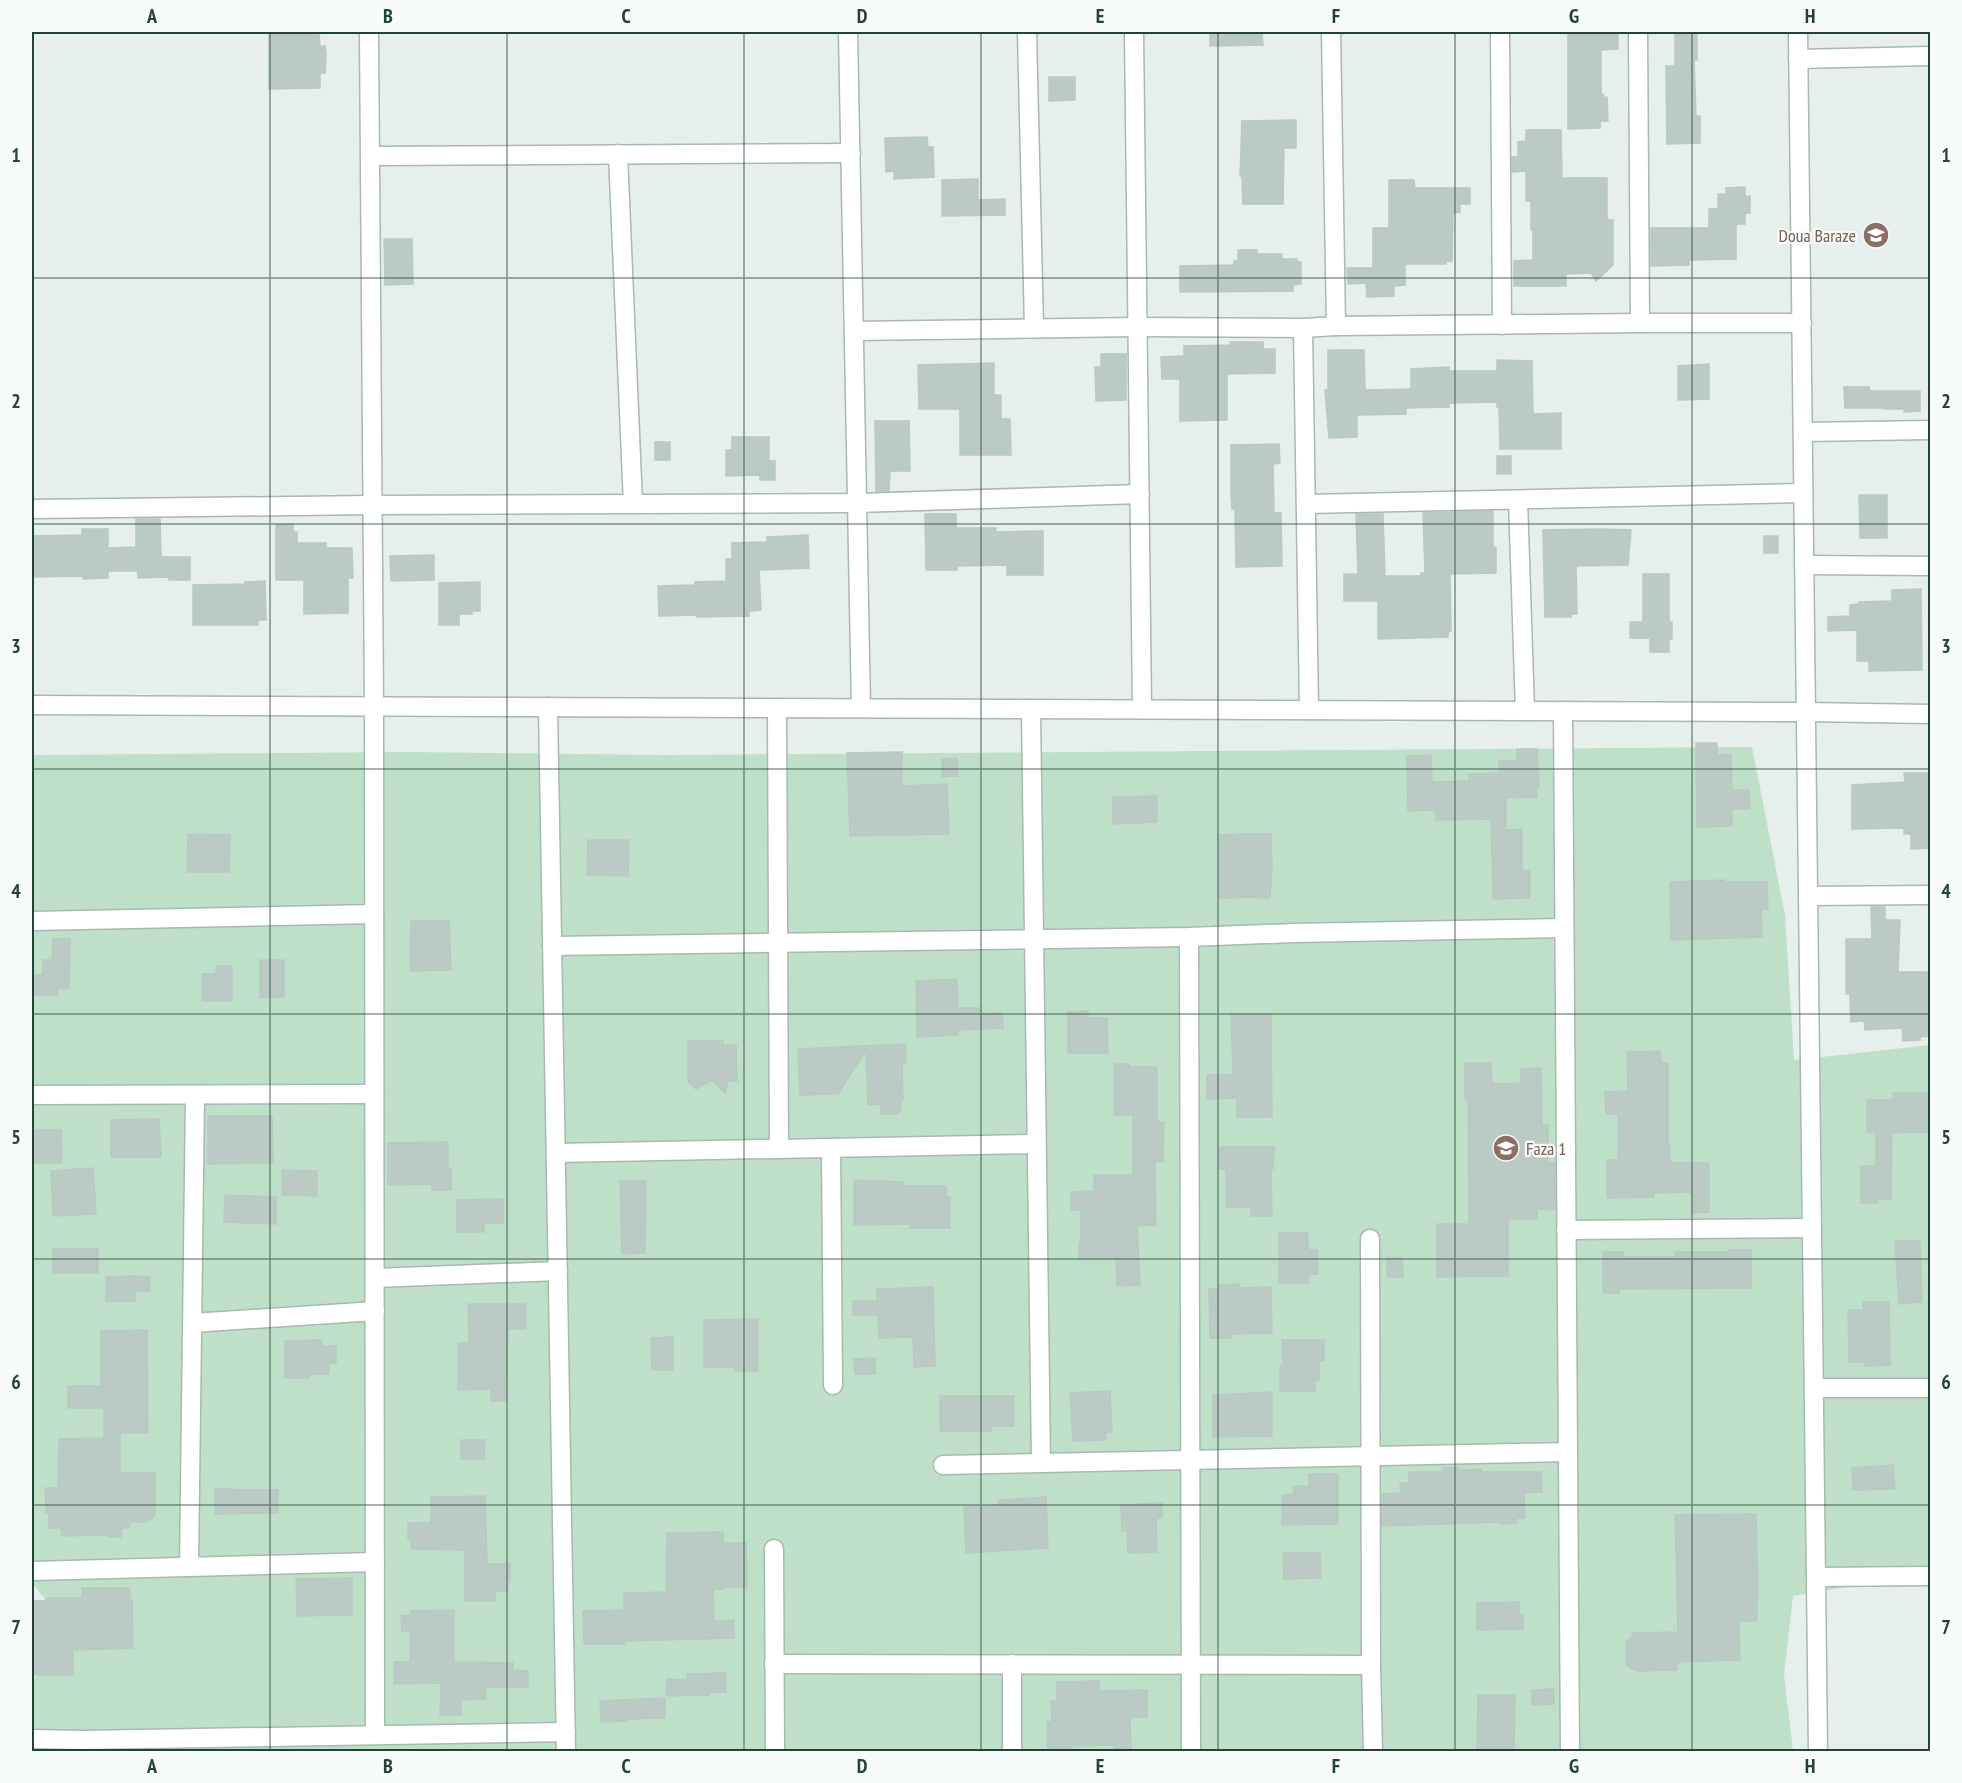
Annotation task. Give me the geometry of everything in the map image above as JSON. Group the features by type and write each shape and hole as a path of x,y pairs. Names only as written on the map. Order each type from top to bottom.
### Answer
{"street":[{"path":"369,32 374,706 375,1734"},
{"path":"848,32 861,708"},
{"path":"1027,32 1034,328"},
{"path":"1134,32 1142,709"},
{"path":"1331,32 1336,326"},
{"path":"1500,32 1502,326"},
{"path":"1638,32 1640,323"},
{"path":"1798,32 1818,1752"},
{"path":"1798,59 1930,56"},
{"path":"370,156 851,153"},
{"path":"618,154 633,504"},
{"path":"854,331 1802,323"},
{"path":"1303,328 1309,710"},
{"path":"1803,432 1930,430"},
{"path":"1307,504 1803,493"},
{"path":"32,509 857,503 1140,494"},
{"path":"1518,500 1525,710"},
{"path":"1804,565 1930,566"},
{"path":"32,705 1525,710 1930,714"},
{"path":"548,707 566,1752"},
{"path":"777,708 779,1149"},
{"path":"1031,709 1041,1463"},
{"path":"1563,711 1570,1752"},
{"path":"1808,896 1930,895"},
{"path":"32,921 374,914"},
{"path":"552,946 1189,937 1564,928"},
{"path":"1189,937 1191,1752"},
{"path":"32,1095 375,1094"},
{"path":"189,1567 195,1095"},
{"path":"556,1153 1036,1144"},
{"path":"831,1148 833,1385"},
{"path":"1566,1230 1812,1228"},
{"path":"1370,1239 1373,1752"},
{"path":"375,1278 558,1271"},
{"path":"192,1323 375,1311"},
{"path":"1814,1388 1930,1388"},
{"path":"942,1465 1568,1452"},
{"path":"774,1549 775,1752"},
{"path":"32,1571 375,1562"},
{"path":"1816,1577 1930,1576"},
{"path":"774,1664 1371,1665"},
{"path":"1012,1664 1012,1752"},
{"path":"32,1739 82,1746 349,1743 375,1734 566,1732"}],"green space":[{"path":"1752,747 1785,915 1794,1060 1930,1045 1930,1573 1793,1596 1784,1675 1793,1751 32,1751 32,1683 66,1625 32,1583 32,755 409,752 666,755"}],"building":[{"path":"1210,32 1262,32 1263,45 1210,46"},
{"path":"1568,32 1618,32 1618,49 1601,50 1601,94 1604,98 1607,97 1608,121 1600,121 1600,128 1568,129"},
{"path":"1675,32 1697,32 1697,60 1694,60 1696,116 1700,116 1700,143 1667,144 1666,66 1675,66"},
{"path":"269,33 319,33 320,47 325,46 326,53 325,73 320,73 320,88 269,89"},
{"path":"1049,77 1075,77 1075,100 1049,101"},
{"path":"1296,120 1296,148 1284,148 1283,204 1243,204 1242,176 1240,176 1242,121"},
{"path":"1526,130 1561,130 1562,178 1607,178 1607,220 1613,220 1613,265 1596,281 1591,273 1566,274 1566,286 1514,286 1514,261 1533,260 1531,201 1526,201 1526,171 1512,172 1512,157 1518,157 1518,142 1526,141"},
{"path":"927,137 928,147 933,147 934,177 894,179 894,171 886,172 885,138"},
{"path":"978,179 978,200 1005,199 1005,215 942,216 942,180"},
{"path":"1389,180 1414,180 1415,188 1470,188 1470,204 1460,204 1460,212 1453,213 1452,261 1446,261 1446,264 1405,264 1405,285 1394,286 1394,296 1367,297 1366,283 1348,284 1347,268 1373,268 1373,228 1389,228"},
{"path":"1745,187 1745,197 1750,196 1750,213 1745,213 1745,224 1736,224 1736,259 1689,260 1689,265 1651,266 1651,228 1709,228 1709,209 1718,209 1718,194 1726,194 1726,188"},
{"path":"384,239 412,239 413,284 385,285"},
{"path":"1238,250 1257,250 1257,254 1282,254 1282,259 1297,259 1297,262 1301,262 1301,284 1293,285 1293,291 1180,292 1180,266 1234,265 1234,261 1238,261"},
{"path":"1230,342 1263,342 1263,349 1275,349 1275,373 1227,374 1227,420 1180,421 1180,379 1162,379 1161,357 1184,356 1184,346 1230,345"},
{"path":"1328,350 1364,350 1365,390 1411,389 1411,369 1449,367 1449,371 1497,371 1497,360 1532,361 1533,414 1561,413 1561,449 1500,449 1497,402 1449,403 1449,407 1406,408 1406,414 1357,415 1357,437 1329,438 1325,390 1328,390"},
{"path":"1101,354 1126,354 1126,400 1096,401 1095,367 1101,367"},
{"path":"994,363 994,395 1001,395 1001,419 1010,419 1011,455 960,455 960,409 919,409 918,365"},
{"path":"1709,364 1709,399 1678,400 1678,366"},
{"path":"1844,387 1869,387 1870,391 1920,391 1920,411 1845,408"},
{"path":"875,421 909,421 910,471 890,471 889,491 876,491"},
{"path":"732,437 769,437 769,461 775,461 775,480 760,480 760,475 726,476 726,450 732,450"},
{"path":"655,442 670,442 670,460 655,460"},
{"path":"1279,444 1280,463 1273,464 1274,513 1281,513 1282,566 1236,567 1235,509 1232,509 1231,495 1231,445"},
{"path":"1497,456 1511,456 1511,474 1497,474"},
{"path":"1859,495 1887,495 1887,538 1860,538"},
{"path":"1493,511 1496,573 1450,574 1451,631 1448,632 1448,637 1378,639 1378,601 1344,601 1344,574 1358,574 1356,514 1383,514 1385,576 1421,576 1421,573 1425,573 1423,513"},
{"path":"925,514 956,514 956,528 996,528 996,532 1043,531 1043,575 1007,575 1007,565 957,566 957,570 926,570"},
{"path":"136,519 160,519 161,557 190,557 190,580 169,580 169,577 138,578 138,571 108,571 108,578 32,577 32,536 82,535 82,529 108,529 108,548 136,547"},
{"path":"293,524 293,532 297,532 297,543 326,543 326,548 352,548 353,578 348,578 348,613 304,614 304,580 276,580 276,525"},
{"path":"1543,530 1631,530 1628,565 1576,566 1577,614 1570,614 1571,617 1545,617"},
{"path":"808,535 809,568 759,570 761,610 749,611 749,616 659,616 658,586 726,581 726,559 732,559 732,543 767,542 767,537"},
{"path":"1764,536 1778,536 1778,553 1764,553"},
{"path":"434,555 434,580 391,581 390,556"},
{"path":"1643,574 1669,574 1669,622 1672,622 1672,639 1669,639 1669,652 1650,652 1650,638 1630,638 1630,622 1643,622"},
{"path":"265,581 266,620 258,620 258,625 193,625 193,585 245,584 245,582"},
{"path":"480,582 480,611 472,611 472,614 459,614 459,625 439,625 439,583"},
{"path":"1921,589 1922,670 1869,671 1869,661 1857,661 1857,630 1828,631 1828,617 1850,616 1850,605 1859,604 1859,602 1892,601 1892,590"},
{"path":"1696,743 1717,743 1717,755 1731,754 1732,790 1749,790 1750,809 1732,809 1732,826 1697,827"},
{"path":"1517,749 1537,749 1539,787 1536,787 1537,797 1506,798 1506,830 1522,829 1522,871 1530,870 1530,898 1493,899 1491,819 1436,820 1436,810 1408,811 1407,756 1431,755 1432,782 1469,781 1469,774 1499,773 1499,761 1517,761"},
{"path":"902,752 902,786 947,784 949,834 850,836 847,753"},
{"path":"957,758 958,776 942,777 942,759"},
{"path":"1904,773 1930,773 1930,848 1911,849 1911,834 1904,834 1904,828 1852,829 1852,785 1905,782"},
{"path":"1157,796 1157,822 1113,824 1113,797"},
{"path":"188,834 230,835 229,872 187,872"},
{"path":"1271,834 1270,898 1219,898 1218,835"},
{"path":"588,840 629,840 628,876 587,875"},
{"path":"1724,880 1724,882 1767,882 1768,909 1761,909 1762,937 1671,940 1670,882"},
{"path":"1871,907 1885,907 1885,920 1900,920 1898,972 1928,972 1929,1036 1920,1037 1920,1040 1903,1041 1902,1028 1865,1030 1864,1021 1851,1022 1850,994 1846,994 1846,939 1872,939"},
{"path":"411,921 449,921 451,970 410,971"},
{"path":"53,939 70,939 69,988 58,988 58,995 35,995 35,975 43,975 43,960 52,960"},
{"path":"260,960 284,960 284,997 260,998"},
{"path":"216,966 232,966 232,1001 202,1001 202,974 216,974"},
{"path":"957,979 958,1008 979,1008 979,1014 1002,1013 1003,1028 958,1030 958,1035 917,1037 916,981"},
{"path":"1088,1011 1088,1018 1107,1018 1108,1053 1068,1053 1068,1012"},
{"path":"1231,1014 1271,1014 1272,1117 1237,1117 1237,1098 1207,1099 1207,1075 1233,1075"},
{"path":"688,1041 723,1041 723,1045 736,1045 737,1081 728,1081 725,1093 712,1080 696,1089 688,1082"},
{"path":"905,1044 906,1062 902,1067 903,1100 901,1100 901,1110 897,1114 881,1114 881,1104 868,1105 866,1050 838,1094 800,1095 798,1049"},
{"path":"1660,1051 1661,1063 1668,1063 1670,1163 1709,1163 1709,1212 1692,1213 1692,1192 1654,1193 1654,1197 1607,1198 1607,1160 1618,1160 1618,1114 1606,1114 1605,1092 1628,1091 1627,1052"},
{"path":"1465,1063 1491,1063 1492,1084 1521,1083 1521,1069 1541,1068 1542,1125 1548,1125 1548,1162 1555,1163 1555,1210 1537,1209 1537,1219 1508,1219 1508,1276 1437,1277 1437,1224 1469,1224 1468,1100 1465,1100"},
{"path":"1114,1064 1129,1064 1129,1067 1157,1067 1157,1122 1164,1122 1163,1162 1155,1162 1156,1225 1137,1226 1140,1285 1117,1286 1116,1258 1079,1258 1081,1210 1071,1210 1071,1192 1094,1191 1094,1175 1133,1175 1133,1115 1114,1115"},
{"path":"1893,1093 1930,1093 1930,1132 1892,1133 1891,1199 1877,1199 1877,1203 1861,1203 1861,1166 1876,1166 1876,1132 1867,1132 1867,1100 1893,1100"},
{"path":"208,1116 272,1116 273,1163 208,1164"},
{"path":"159,1119 161,1157 111,1157 111,1120"},
{"path":"32,1130 61,1130 62,1163 35,1163 35,1154 32,1154"},
{"path":"448,1142 451,1190 432,1190 432,1184 388,1185 388,1143"},
{"path":"1219,1147 1274,1147 1273,1169 1271,1169 1272,1216 1251,1216 1251,1207 1226,1207 1226,1169 1218,1169"},
{"path":"93,1168 96,1214 53,1216 51,1171"},
{"path":"282,1170 317,1171 317,1196 282,1195"},
{"path":"854,1180 904,1182 904,1186 946,1186 946,1197 950,1197 950,1228 910,1228 910,1224 854,1225"},
{"path":"620,1181 646,1181 645,1253 622,1254"},
{"path":"225,1195 276,1197 276,1224 224,1222"},
{"path":"503,1199 503,1223 484,1223 484,1232 457,1232 457,1200"},
{"path":"1279,1233 1308,1233 1308,1250 1317,1250 1318,1274 1308,1275 1308,1283 1279,1283"},
{"path":"1895,1241 1920,1241 1922,1302 1899,1304"},
{"path":"53,1249 98,1249 98,1273 53,1273"},
{"path":"1729,1250 1751,1250 1751,1288 1619,1289 1619,1293 1603,1293 1603,1252 1623,1252 1623,1257 1675,1257 1675,1252 1729,1252"},
{"path":"1387,1258 1402,1258 1403,1277 1387,1277"},
{"path":"106,1277 150,1277 150,1291 135,1291 135,1301 106,1301"},
{"path":"1239,1284 1240,1288 1271,1287 1272,1333 1231,1334 1231,1338 1210,1338 1209,1289 1219,1289 1219,1285"},
{"path":"933,1287 935,1366 914,1367 913,1337 879,1338 878,1315 853,1315 853,1301 877,1301 877,1289"},
{"path":"1863,1302 1889,1302 1890,1365 1865,1366 1865,1362 1849,1362 1848,1310 1863,1310"},
{"path":"468,1304 526,1304 526,1329 508,1329 506,1401 491,1401 491,1389 458,1390 458,1343 469,1343"},
{"path":"758,1319 758,1371 735,1371 734,1367 704,1367 704,1320"},
{"path":"147,1330 148,1433 120,1433 120,1473 155,1473 155,1515 145,1522 130,1522 129,1528 122,1528 121,1537 62,1536 61,1528 49,1528 45,1488 58,1488 59,1439 104,1438 104,1408 68,1408 68,1386 101,1386 101,1331"},
{"path":"673,1337 673,1370 652,1370 651,1338"},
{"path":"322,1340 322,1346 336,1346 336,1363 329,1363 329,1374 309,1374 309,1378 285,1378 285,1341"},
{"path":"1282,1340 1324,1340 1324,1361 1319,1361 1319,1380 1315,1380 1315,1391 1280,1391 1280,1366 1283,1366"},
{"path":"875,1358 875,1374 855,1374 854,1359"},
{"path":"1110,1391 1112,1432 1106,1432 1106,1440 1073,1441 1070,1393"},
{"path":"1272,1392 1272,1436 1213,1437 1213,1395"},
{"path":"940,1396 1014,1396 1014,1426 991,1426 991,1431 940,1431"},
{"path":"461,1440 485,1440 484,1459 461,1459"},
{"path":"1893,1465 1895,1489 1853,1490 1852,1468"},
{"path":"1458,1467 1458,1470 1481,1469 1481,1472 1541,1472 1542,1492 1524,1493 1525,1518 1516,1518 1516,1523 1382,1526 1382,1494 1401,1493 1400,1483 1409,1483 1409,1472 1443,1472 1443,1468"},
{"path":"1309,1474 1338,1474 1338,1524 1282,1525 1282,1495 1294,1494 1293,1486 1309,1486"},
{"path":"215,1489 278,1490 278,1513 215,1514"},
{"path":"485,1496 487,1564 510,1564 510,1582 507,1582 508,1591 495,1591 495,1601 465,1601 465,1550 411,1549 411,1538 408,1539 408,1523 431,1523 431,1497"},
{"path":"1046,1497 1048,1548 966,1553 964,1507 999,1506 999,1500"},
{"path":"1162,1503 1162,1518 1156,1518 1157,1552 1128,1553 1127,1530 1122,1531 1121,1505"},
{"path":"1756,1514 1757,1621 1739,1621 1740,1660 1677,1662 1677,1670 1637,1671 1626,1665 1626,1641 1632,1637 1632,1633 1678,1632 1675,1515"},
{"path":"723,1532 723,1543 746,1543 747,1587 713,1589 714,1621 734,1620 734,1638 584,1644 583,1611 624,1610 624,1593 666,1592 667,1533"},
{"path":"1283,1553 1320,1553 1321,1578 1284,1579"},
{"path":"352,1578 352,1615 297,1616 296,1579"},
{"path":"82,1588 130,1588 133,1648 73,1650 73,1675 32,1675 32,1601 46,1601 51,1598 82,1598"},
{"path":"1519,1602 1519,1615 1523,1615 1523,1629 1477,1630 1477,1603"},
{"path":"454,1610 454,1662 513,1663 513,1670 528,1671 528,1687 486,1687 486,1699 461,1700 461,1715 440,1715 441,1683 394,1684 394,1662 410,1662 410,1631 402,1631 401,1616 411,1615 411,1611"},
{"path":"726,1673 726,1692 709,1693 709,1695 666,1696 667,1679 688,1680 687,1674"},
{"path":"1099,1681 1100,1691 1147,1690 1147,1717 1130,1717 1131,1752 1114,1752 1114,1745 1072,1746 1072,1751 1048,1751 1047,1722 1052,1722 1051,1701 1057,1701 1057,1682"},
{"path":"1554,1689 1554,1704 1532,1705 1532,1690"},
{"path":"1478,1695 1515,1695 1514,1752 1477,1752"},
{"path":"665,1698 665,1718 601,1722 600,1701"}],"place":[{"name":"Doua Baraze","path":"1876,235"},
{"name":"Faza 1","path":"1506,1148"}]}
